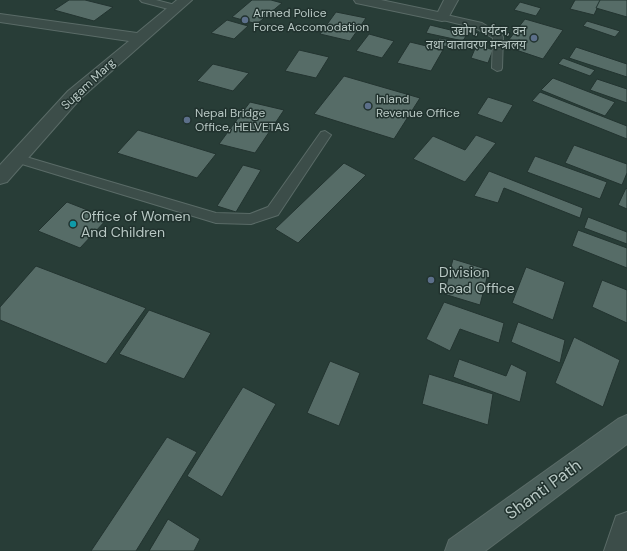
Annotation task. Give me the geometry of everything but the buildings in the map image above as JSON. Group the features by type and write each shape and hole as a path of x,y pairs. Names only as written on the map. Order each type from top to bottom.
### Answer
{"main road":[{"name":"Shanti Path","path":"460,551 627,428"}],"street":[{"path":"361,0 442,17 451,0"},
{"name":"Sugam Marg","path":"0,177 74,95 180,4"},
{"path":"0,18 140,38"},
{"path":"619,551 627,527"}],"lane":[{"path":"146,0 180,4"},
{"path":"442,17 475,24 486,28 498,37 497,68"},
{"path":"16,158 216,218 251,219 273,211 325,135"}],"place":[{"name":"Armed Police Force Accomodation","path":"245,20"},
{"name":"उद्योग, पर्यटन, वन तथा वातावरण मन्त्रालय","path":"534,38"},
{"name":"Inland Revenue Office","path":"368,106"},
{"name":"Nepal Bridge Office, HELVETAS","path":"187,120"},
{"name":"Office of Women And Children","path":"73,224"},
{"name":"Division Road Office","path":"431,280"}]}
